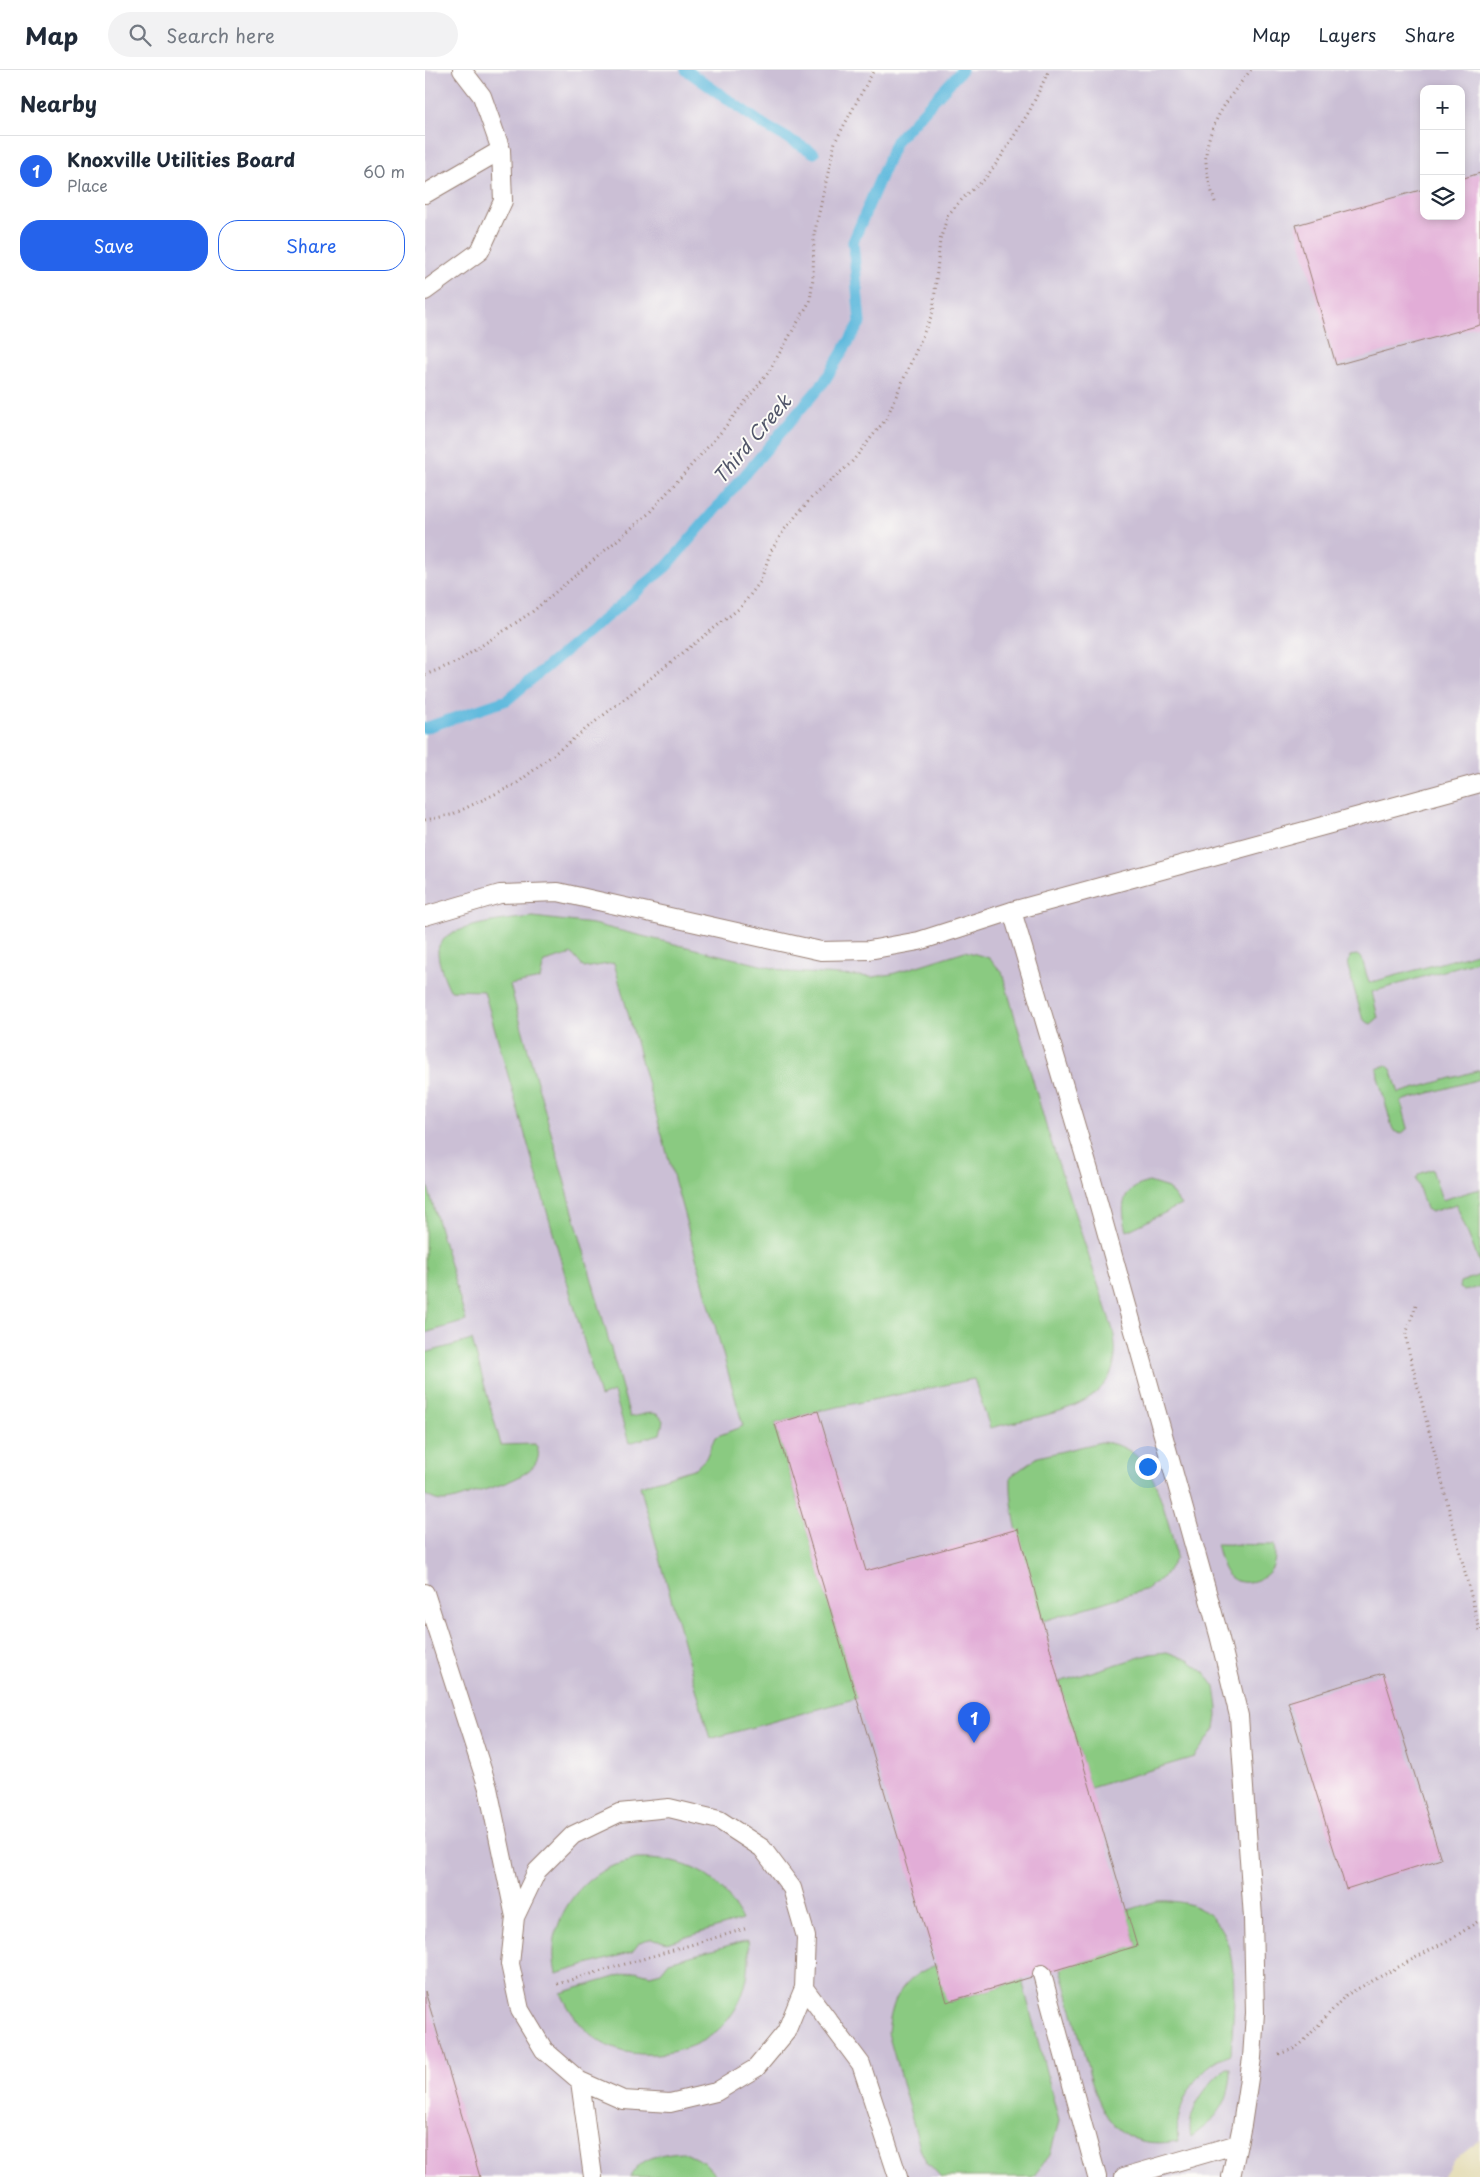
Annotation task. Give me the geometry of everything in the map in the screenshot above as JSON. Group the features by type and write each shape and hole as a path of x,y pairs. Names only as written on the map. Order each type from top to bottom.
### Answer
{"lane":[{"path":"425,291 480,251 503,201 501,150 482,96 462,70"},
{"path":"425,194 501,150"},
{"path":"425,916 500,894 558,892 821,951 869,950 919,941 1012,911 1480,783"},
{"path":"1012,911 1091,1176 1219,1635 1239,1716 1253,1918 1255,2013 1252,2058 1231,2177"},
{"path":"425,1593 488,1788 515,1917 510,1964 520,2010 544,2050 580,2081 623,2100 670,2103 716,2092 756,2068 786,2032 804,1988 806,1937 792,1888 762,1848 719,1820 669,1808 619,1812 573,1835 537,1871 515,1917"},
{"path":"1042,1974 1097,2177"},
{"path":"804,1988 861,2064 898,2177"},
{"path":"580,2081 593,2177"},
{"path":"1123,2177 1238,2144"}],"path":[{"path":"425,675 457,662 531,612 648,514 721,432 768,373 810,301 813,278 814,235 835,142 874,70"},
{"path":"425,820 451,815 516,784 741,607 760,582 771,551 784,530 813,496 851,463 886,419 933,312 940,240 948,215 964,197 985,179 1001,157 1030,110 1049,70"},
{"path":"1215,202 1208,176 1207,146 1217,119 1231,96 1251,70"},
{"path":"1416,1305 1406,1334 1408,1348 1480,1630"},
{"path":"1271,2056 1296,2048 1319,2027 1346,1995 1457,1936 1480,1920"},
{"path":"557,1984 745,1928"}],"shaded area":[{"path":"425,70 1480,70 1480,2140 1452,2162 1443,2177 425,2177"}],"green space":[{"path":"533,917 593,924 789,972 873,977 892,974 965,951 989,958 1002,972 1046,1126 1112,1327 1115,1354 1110,1375 1098,1391 1081,1403 1060,1411 990,1428 974,1379 818,1411 775,1424 857,1698 710,1739 640,1486 696,1468 706,1458 715,1437 743,1426 614,963 584,968 572,954 544,962 540,979 510,985 630,1417 653,1413 657,1414 663,1421 660,1434 629,1443 614,1392 600,1397 484,991 450,990 439,959 438,949 443,941 465,928 495,921"},
{"path":"1480,952 1480,960 1372,992 1378,1018 1371,1024 1362,1017 1348,967 1350,956 1357,955 1362,959 1369,983"},
{"path":"1386,1065 1391,1069 1399,1093 1480,1070 1480,1079 1401,1101 1408,1128 1401,1134 1394,1131 1392,1127 1378,1077 1377,1069"},
{"path":"1432,1169 1442,1200 1480,1189 1480,1264 1456,1204 1431,1212 1426,1209 1416,1179 1419,1174"},
{"path":"425,1177 466,1321 425,1333"},
{"path":"1149,1182 1168,1188 1181,1205 1127,1231 1124,1214 1125,1200 1133,1189"},
{"path":"1480,1275 1480,1287 1464,1291 1459,1288 1460,1282"},
{"path":"472,1340 501,1445 535,1444 538,1454 536,1463 519,1477 456,1499 443,1501 431,1498 425,1494 425,1353"},
{"path":"1101,1442 1115,1444 1126,1449 1144,1464 1160,1496 1173,1539 1176,1558 1165,1575 1147,1589 1043,1621 1013,1512 1011,1476 1038,1457"},
{"path":"1216,1544 1274,1545 1275,1557 1272,1568 1257,1580 1250,1582 1237,1581 1225,1571"},
{"path":"1167,1652 1188,1660 1205,1673 1215,1687 1218,1708 1215,1729 1194,1757 1090,1788 1059,1682 1150,1654"},
{"path":"636,1859 654,1859 686,1865 699,1872 723,1890 742,1920 667,1943 652,1938 640,1942 632,1952 556,1974 554,1944 562,1915 569,1902 589,1880 602,1871"},
{"path":"1156,1901 1186,1904 1208,1914 1222,1931 1230,1952 1234,2003 1231,2054 1219,2059 1208,2067 1190,2088 1179,2114 1178,2141 1155,2143 1136,2139 1121,2131 1110,2120 1101,2105 1088,2070 1061,1968 1137,1946 1126,1911"},
{"path":"748,1940 749,1965 747,1977 740,2000 734,2011 718,2030 705,2039 675,2051 641,2054 624,2052 609,2046 595,2038 580,2023 571,2012 561,1993 635,1971 650,1975 661,1972 669,1962"},
{"path":"936,1965 948,2002 1022,1980 1059,2121 1050,2155 1033,2177 941,2177 926,2161 921,2151 888,2033 892,2009 901,1990 915,1976"},
{"path":"1227,2068 1231,2068 1229,2090 1221,2108 1209,2123 1191,2137 1191,2118 1200,2098 1213,2081"},
{"path":"683,2152 704,2162 718,2177 630,2177 634,2170 653,2157"}],"building":[{"path":"1480,173 1480,325 1336,365 1296,225 1420,190 1420,220 1465,220 1465,178"},
{"path":"818,1411 866,1571 1018,1529 1059,1682 1137,1946 947,2002 775,1424"},
{"path":"1383,1673 1441,1859 1346,1889 1288,1702"},
{"path":"425,1991 480,2177 425,2177"}],"waterway":[{"path":"686,70 764,125 814,153"},
{"name":"Third Creek","path":"425,728 507,700 667,566 824,382 860,323 853,242 896,141 962,70"}],"place":[{"name":"Knoxville Utilities Board","path":"974,1743"}]}
